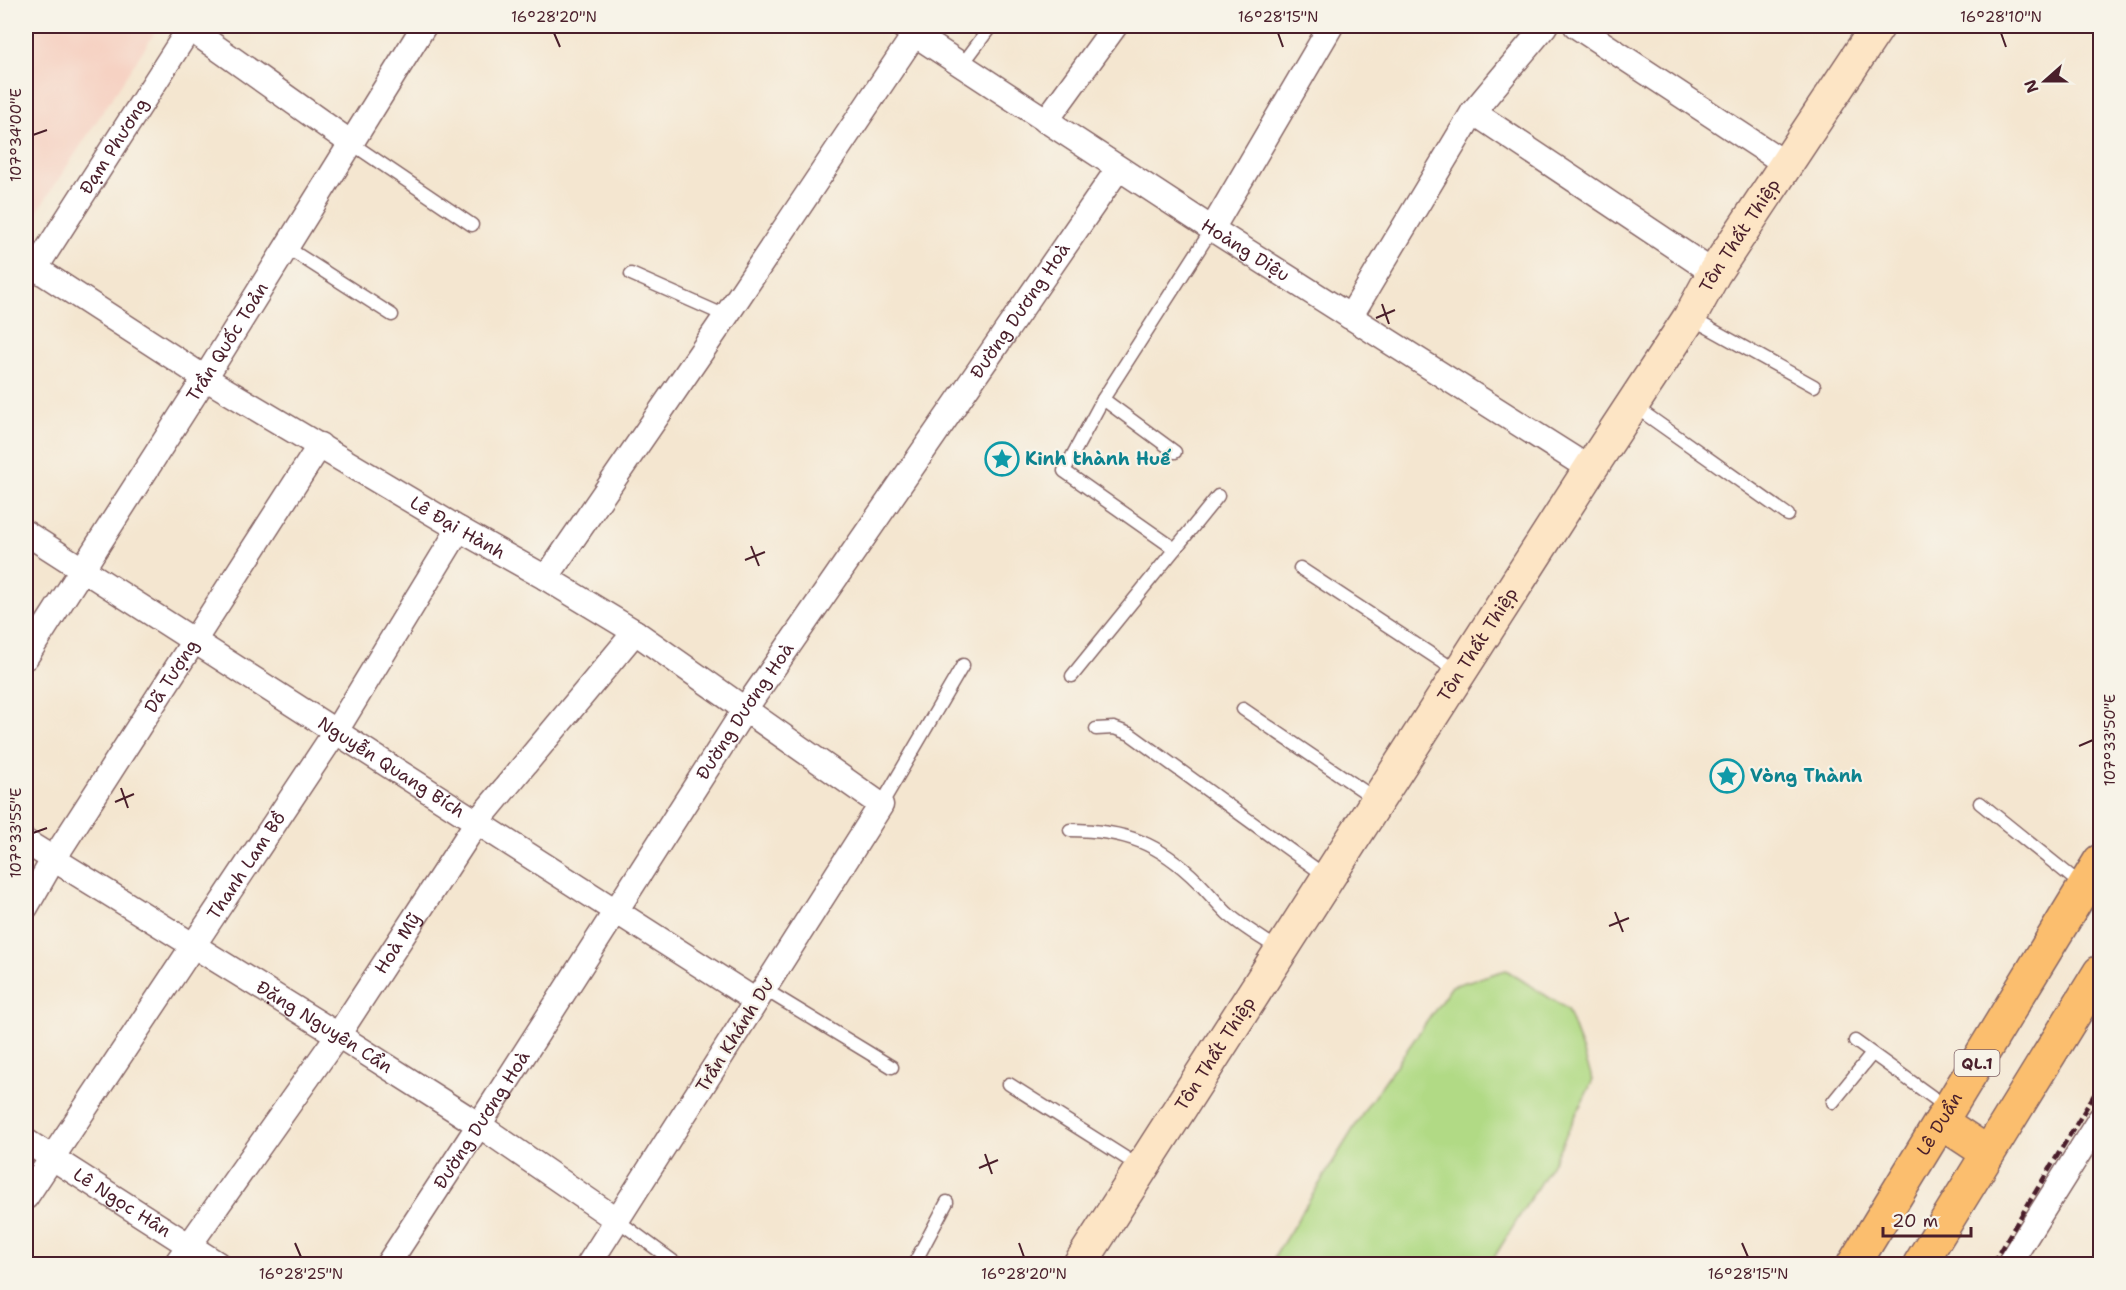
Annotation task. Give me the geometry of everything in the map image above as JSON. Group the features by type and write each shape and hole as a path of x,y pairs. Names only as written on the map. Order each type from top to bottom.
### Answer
{"main road":[{"name":"Lê Duẩn","path":"1854,1264 2093,875"},
{"path":"1920,1264 2100,972"},
{"path":"1945,1116 1988,1153"}],"street":[{"name":"Trần Quốc Toản","path":"26,657 205,378 424,26"},
{"path":"1046,121 1115,26"},
{"path":"1212,229 1331,26"},
{"path":"1350,317 1473,112 1545,26"},
{"path":"1576,26 1786,164"},
{"name":"Tôn Thất Thiệp","path":"1080,1264 1690,317 1714,273 1878,26"},
{"path":"190,27 351,143"},
{"name":"Đạm Phương","path":"31,265 190,27"},
{"path":"546,578 726,316 908,30"},
{"name":"Hoàng Diệu","path":"908,30 1118,169 1590,470"},
{"path":"1473,112 1714,273"},
{"name":"Đường Dương Hoà","path":"388,1264 480,1125 745,709 1118,169"},
{"name":"Lê Đại Hành","path":"31,265 205,378 635,632 881,806"},
{"name":"Dã Tượng","path":"26,907 53,860 320,445"},
{"name":"Thanh Lam Bồ","path":"26,1197 336,731 459,529"},
{"name":"Nguyễn Quang Bích","path":"26,533 616,912 760,995"},
{"name":"Hoà Mỹ","path":"182,1255 338,1035 477,822 635,632"},
{"name":"Trần Khánh Dư","path":"589,1264 881,806"},
{"name":"Đặng Nguyên Cẩn","path":"26,842 480,1125 617,1220"},
{"path":"2009,1264 2100,1119"},
{"name":"Lê Ngọc Hân","path":"26,1142 182,1255 218,1264"}],"lane":[{"path":"962,64 991,26"},
{"path":"351,143 472,225"},
{"path":"1175,549 1064,471 1103,399 1212,229"},
{"path":"286,247 392,315"},
{"path":"631,274 726,316"},
{"path":"1690,317 1814,386"},
{"path":"1103,399 1175,452"},
{"path":"1633,405 1788,515"},
{"path":"1072,676 1218,496"},
{"path":"1300,568 1460,673"},
{"path":"881,806 963,665"},
{"path":"1243,709 1378,800"},
{"path":"1096,729 1114,728 1130,734 1328,878"},
{"path":"1980,803 2093,875"},
{"path":"1070,830 1098,830 1122,834 1149,844 1197,880 1228,914 1281,951"},
{"path":"760,995 892,1066"},
{"path":"1855,1041 1945,1116"},
{"path":"1833,1102 1872,1054"},
{"path":"1009,1084 1142,1168"},
{"path":"914,1264 947,1202"},
{"path":"617,1220 676,1264"}],"shaded area":[{"path":"26,26 159,26 28,226 26,224"}],"green space":[{"path":"1506,970 1567,1009 1593,1080 1553,1162 1490,1264 1270,1264 1368,1105 1452,986"}],"railway":[{"path":"1992,1264 2100,1085"}],"place":[{"name":"Kinh thành Huế","path":"1002,459"},
{"name":"Vòng Thành","path":"1727,776"}]}
